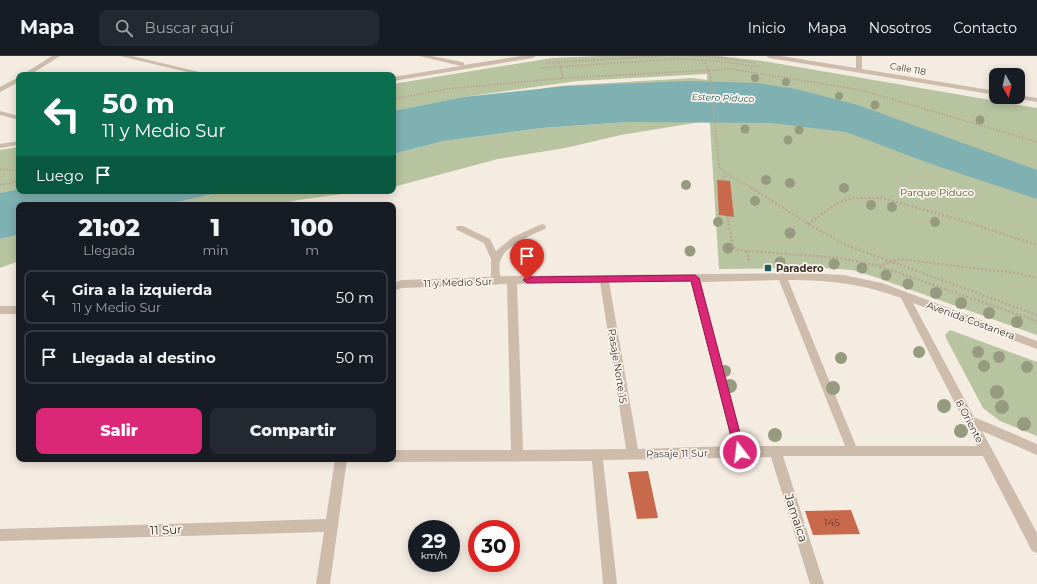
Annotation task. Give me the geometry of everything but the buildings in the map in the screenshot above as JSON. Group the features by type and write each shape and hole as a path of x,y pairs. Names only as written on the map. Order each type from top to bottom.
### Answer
{"street":[{"path":"30,72 57,56"},
{"path":"123,56 195,72"},
{"path":"422,56 468,66"},
{"path":"487,62 492,56"},
{"path":"396,78 487,62 533,56"},
{"name":"Calle 118","path":"768,56 989,92"},
{"path":"859,56 859,70"},
{"path":"0,90 16,81"},
{"path":"1025,98 1037,100"},
{"path":"0,113 16,117"},
{"path":"0,146 16,143"},
{"path":"496,259 512,242 523,235 542,227"},
{"path":"460,228 487,241 496,259 496,281"},
{"path":"782,277 853,452"},
{"name":"11 y Medio Sur","path":"396,286 402,284 512,280 782,277 844,278 861,280 905,296"},
{"path":"695,278 740,452"},
{"name":"Pasaje Norte 15","path":"604,279 633,453"},
{"path":"512,280 517,456"},
{"name":"Avenida Costanera","path":"905,296 1037,345"},
{"name":"8 Oriente","path":"905,296 1037,546"},
{"path":"0,310 16,310"},
{"path":"970,421 1037,450"},
{"name":"Pasaje 11 Sur","path":"396,456 597,455 775,451 986,451"},
{"name":"Jamaica","path":"775,451 817,584"},
{"path":"597,455 610,584"},
{"path":"323,584 341,462"},
{"name":"11 Sur","path":"0,535 331,525"}],"path":[{"path":"694,56 701,56 710,74 719,167 725,173 762,194 808,224 846,244 1037,315"},
{"path":"537,68 676,59 704,60 760,67"},
{"path":"559,62 563,78"},
{"path":"396,98 447,89 563,78 708,69 731,69 861,90 1037,142"},
{"path":"0,168 16,170"},
{"path":"724,181 725,173"},
{"path":"0,185 16,182"},
{"path":"808,224 839,202 852,198 882,198 960,220 1037,245"},
{"path":"727,216 734,246 738,250 747,251"},
{"path":"879,266 898,259 1017,273 1037,278"}],"green space":[{"name":"Parque Piduco","path":"599,56 719,56 763,61 989,100 989,104 1014,104 1037,108 1037,335 852,270 824,268 719,269 709,109 434,105 559,86 693,78 707,80 707,74 577,81 463,97 396,110 396,84 552,58"},
{"path":"627,122 700,122 621,135 565,148 498,159 396,186 396,153 444,141 542,128"},
{"path":"16,147 16,190 0,193 0,150"},
{"path":"214,194 342,194 290,202 178,202"},
{"path":"16,236 16,262 0,268 0,239"},
{"path":"950,330 1037,362 1037,436 1000,421 983,408 947,340 945,335"}],"water":[{"name":"Estero Piduco","path":"688,81 757,83 796,89 858,105 1037,170 1037,199 931,164 846,132 771,123 628,122 542,128 444,141 396,153 396,110 463,97 567,86"},
{"path":"16,190 16,194 214,194 178,202 16,202 16,236 0,239 0,193"}],"place":[{"name":"Paradero","path":"768,268"}],"route":[{"path":"527,280 695,278 740,452"}]}
